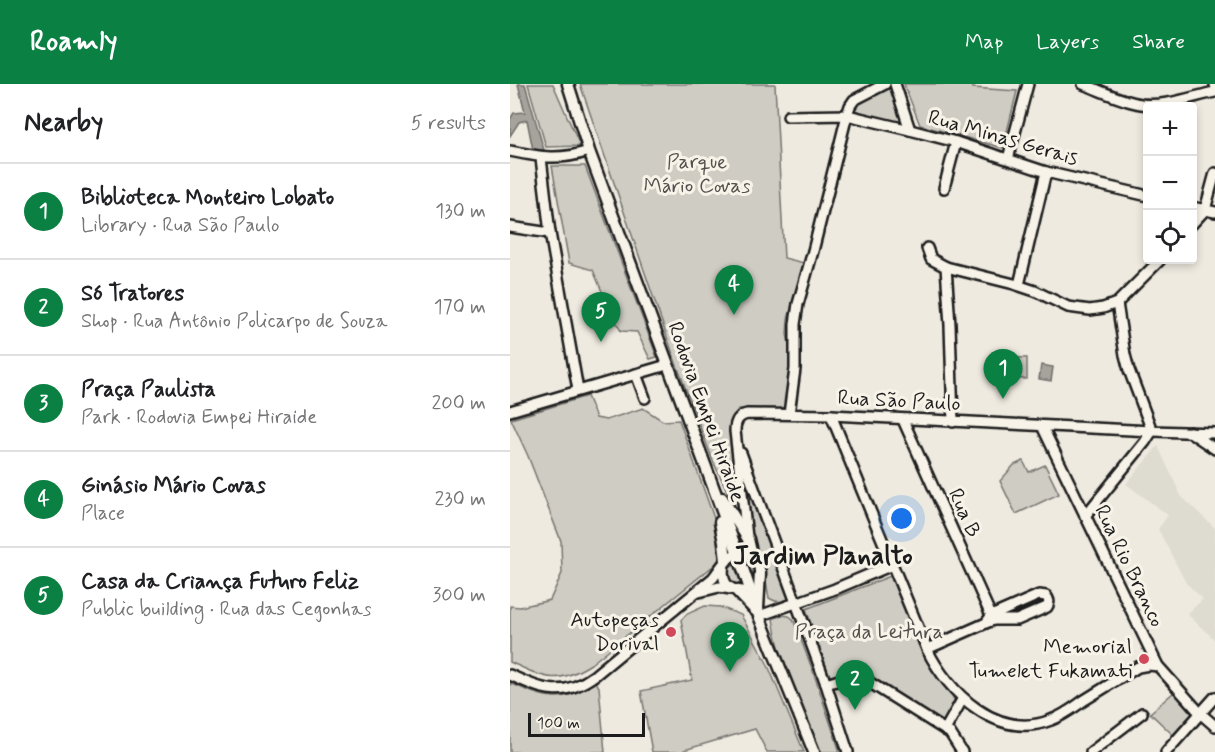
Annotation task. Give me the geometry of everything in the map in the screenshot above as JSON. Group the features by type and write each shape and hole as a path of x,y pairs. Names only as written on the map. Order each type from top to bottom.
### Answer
{"main road":[{"name":"Rodovia Empei Hiraide","path":"568,84 589,152 749,589 814,752"},
{"path":"709,478 748,539 752,556"},
{"path":"709,478 723,534 725,563"},
{"path":"759,614 760,573"},
{"path":"733,590 759,614"}],"street":[{"path":"789,414 795,369 796,314 847,115 854,100 885,84"},
{"path":"895,84 910,130"},
{"path":"1008,159 1028,84"},
{"path":"1083,84 1132,102 1150,104 1171,102 1215,92"},
{"name":"Rua Minas Gerais","path":"788,116 847,115 956,142 1046,171 1143,195"},
{"path":"944,188 956,142"},
{"path":"510,151 541,158 567,157 589,152"},
{"path":"541,158 550,233 578,390"},
{"path":"1019,285 1046,171"},
{"path":"1197,219 1205,210 1215,173"},
{"path":"1197,208 1215,212"},
{"path":"510,227 550,233"},
{"path":"927,248 931,260 946,267 1019,285 1079,310 1103,308 1117,303 1156,264"},
{"path":"946,267 953,422"},
{"path":"1085,516 1152,431 1127,363 1117,303"},
{"path":"510,411 667,365"},
{"path":"636,374 645,398"},
{"name":"Rua São Paulo","path":"736,440 736,420 752,413 1215,433"},
{"path":"831,415 927,649 943,677 963,698 996,719 1023,724 1041,723 1058,717 1138,667 1158,666"},
{"name":"Rua B","path":"903,420 990,620"},
{"name":"Rua Rio Branco","path":"1042,426 1158,666 1200,713 1215,726"},
{"path":"1190,432 1215,448"},
{"path":"1215,438 1215,448"},
{"path":"736,440 748,539"},
{"path":"736,440 826,684 848,752"},
{"path":"510,675 546,689 559,690 574,687 589,680 604,668 691,595 712,578 732,556 746,554 752,556 758,563 759,582 749,589 739,591 725,587 712,588 691,595"},
{"path":"725,563 724,578 733,590"},
{"path":"759,614 835,588 892,565"},
{"path":"927,649 1039,595 1046,596 1048,599 1047,607 1019,620 990,620"},
{"path":"826,684 849,677 864,678 945,730 953,737 962,752"},
{"path":"1166,752 1215,697"},
{"path":"945,730 963,698"},
{"path":"1091,752 1142,713"}],"shaded area":[{"path":"518,84 525,84 544,150 533,150 527,120 519,122 510,136 510,119 514,113 525,112"},
{"path":"1041,365 1053,367 1051,381 1039,379"},
{"path":"1158,446 1181,496 1215,528 1215,640 1187,614 1203,599 1186,583 1158,529 1168,515 1126,484"}],"green space":[{"path":"528,84 553,84 580,146 546,147"},
{"name":"Parque Mário Covas","path":"580,84 775,84 784,258 804,263 788,319 787,334 792,369 786,409 738,409 731,424 739,517 713,461 676,363"},
{"path":"904,84 972,84 973,88 1017,91 1003,148 920,125"},
{"path":"884,87 891,89 905,125 854,110 856,103"},
{"path":"552,166 585,166 657,357 650,359 637,332 621,331 593,270 569,263"},
{"path":"997,357 1027,358 1027,379 996,378"},
{"path":"587,396 596,418 606,420 643,408 663,421 679,420 721,544 718,562 591,664 568,675 550,677 510,662 510,606 520,607 550,600 562,573 561,541 511,419"},
{"path":"1023,461 1029,472 1045,465 1059,494 1016,514 1000,481 1014,465"},
{"path":"743,471 789,599 777,601 769,598 764,566 756,554 751,539"},
{"path":"735,564 742,585 736,586 728,581 726,570"},
{"name":"Praça da Leitura","path":"893,575 933,668 949,689 954,700 951,715 940,724 873,679 831,680 806,609"},
{"path":"1042,599 1045,605 1022,617 1002,617 1000,614"},
{"path":"705,606 720,607 741,615 767,663 804,752 767,752 755,729 684,750 684,752 652,752 641,691 692,680 681,620 687,614"},
{"path":"781,615 793,619 840,752 818,752 792,686 776,636 773,619"},
{"path":"596,682 599,687 605,752 510,752 510,683 542,695 558,697 575,693"},
{"path":"1174,692 1192,714 1173,735 1150,713"}],"place":[{"name":"Ginásio Mário Covas","path":"734,315"},
{"name":"Casa da Criança Futuro Feliz","path":"601,342"},
{"name":"Biblioteca Monteiro Lobato","path":"1003,399"},
{"name":"Autopeças Dorival","path":"671,632"},
{"name":"Memorial Tumelet Fukamati","path":"1144,659"},
{"name":"Praça Paulista","path":"730,672"},
{"name":"Só Tratores","path":"855,710"}],"district":[{"name":"Jardim Planalto","path":"823,556"}]}
